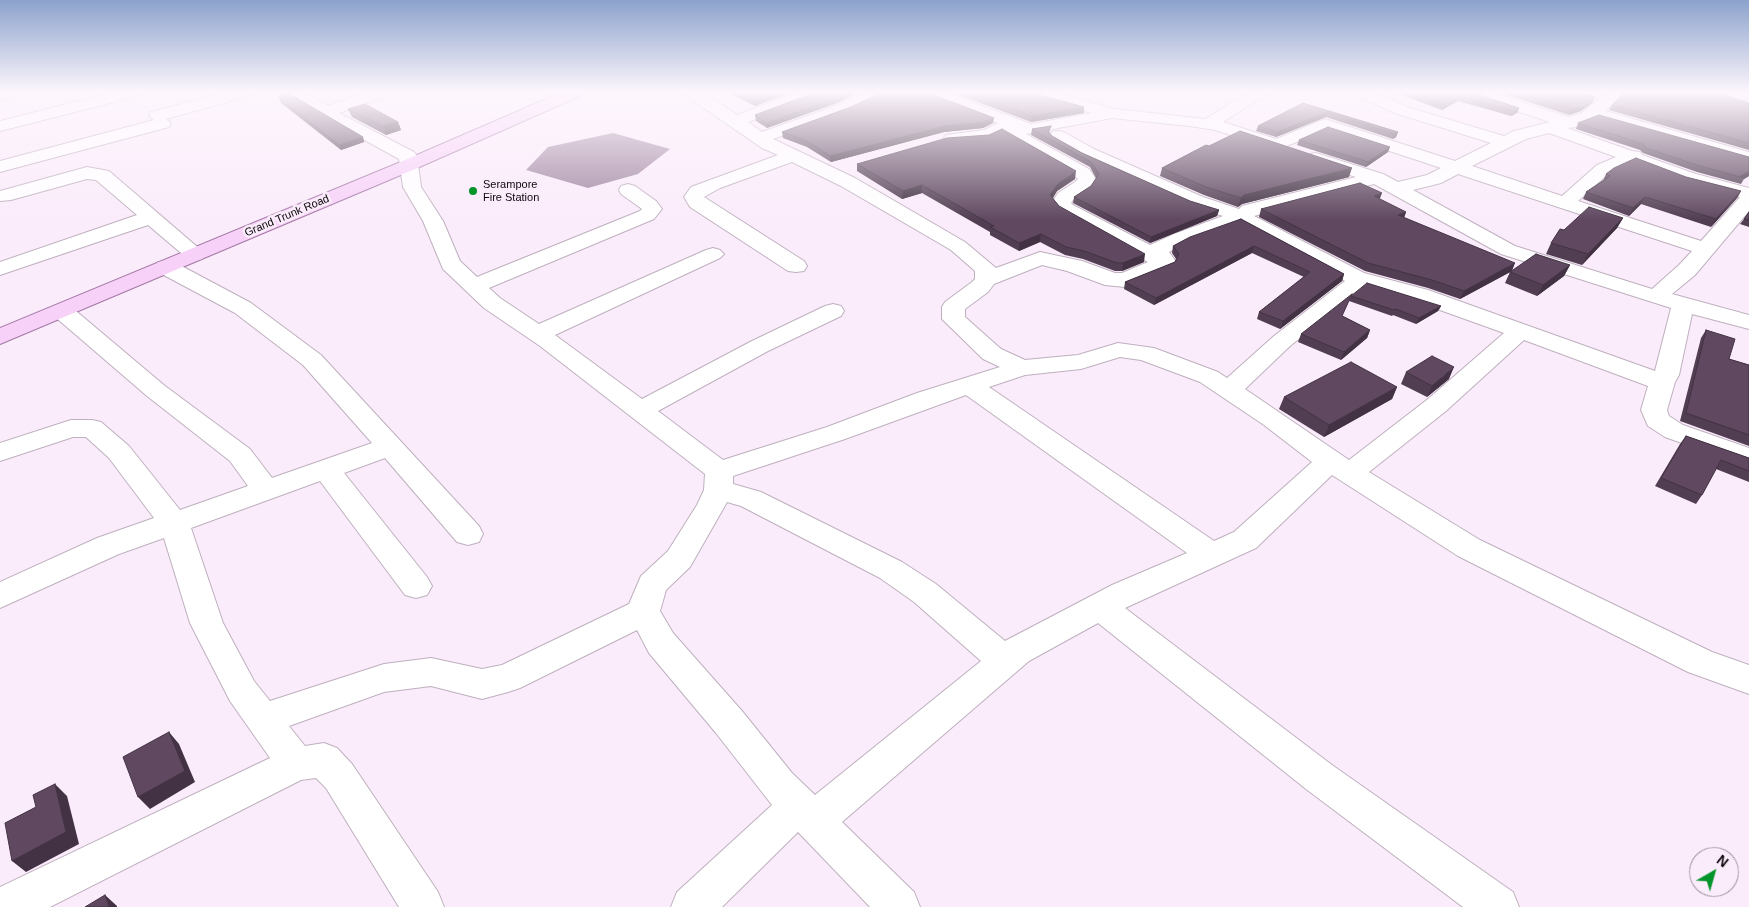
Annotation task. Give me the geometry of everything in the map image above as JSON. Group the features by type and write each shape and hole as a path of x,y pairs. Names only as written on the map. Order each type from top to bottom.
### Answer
{"main road":[{"name":"Grand Trunk Road","path":"0,337 477,135"}],"street":[{"path":"0,167 124,135"},
{"path":"369,135 408,156 412,187 433,221 451,264 492,303 537,334 686,445 718,480 751,499 891,570 926,594 1005,661"},
{"path":"756,135 827,172 958,246 986,269 986,279"},
{"path":"760,138 767,135"},
{"path":"937,142 986,135"},
{"path":"1016,135 1083,173 1087,178 1082,186 1065,197 1061,204 1066,209 1165,262"},
{"path":"1051,135 1088,154 1196,201 1242,216 1249,222 1356,278 1420,295 1662,382"},
{"path":"1245,135 1376,178 1508,250 1656,297 1749,322"},
{"path":"1277,145 1299,135"},
{"path":"1360,135 1706,249"},
{"path":"1483,135 1505,142"},
{"path":"1395,189 1434,179 1519,135"},
{"path":"1573,135 1634,156 1689,178 1749,194"},
{"path":"1621,135 1667,154 1749,180"},
{"path":"1651,135 1749,158"},
{"path":"793,156 713,184 698,191 694,197 697,203 796,266"},
{"path":"1565,204 1603,169 1634,156"},
{"path":"827,172 856,165"},
{"path":"4,196 77,175 95,173 102,175 195,255"},
{"path":"1165,262 1157,250 1195,232 1242,216 1249,210 1376,178"},
{"path":"474,286 647,215 652,209 649,205 628,190"},
{"path":"1656,297 1687,270 1749,199"},
{"path":"0,269 152,217"},
{"path":"1727,223 1749,229"},
{"path":"537,334 713,254"},
{"path":"1022,368 992,354 954,319 953,307 980,287 986,279 1040,258 1059,262 1113,280 1125,280 1165,262"},
{"path":"166,267 243,308 312,360 468,534"},
{"path":"1229,390 1282,341 1355,284 1356,278"},
{"path":"1683,304 1667,375 1662,382 1654,410 1657,420 1674,431 1749,458"},
{"path":"62,311 156,391 240,455 266,490"},
{"path":"639,411 760,346 833,311"},
{"path":"692,907 805,814 1017,651 1123,594 1245,540 1340,467 1437,405 1520,331"},
{"path":"718,480 836,433 1022,368 1081,362 1118,350 1145,353 1209,376 1340,467 1469,548 1700,662 1749,680"},
{"path":"969,385 1212,555"},
{"path":"0,452 71,429 92,428 119,452 174,523 207,622 242,691 296,764"},
{"path":"0,596 108,546 388,447"},
{"path":"326,469 416,586"},
{"path":"263,719 384,678 431,672 482,684 508,678 643,612 652,584 679,558 710,507 718,480"},
{"path":"1099,606 1318,777 1498,907"},
{"path":"643,612 661,643 729,722 778,785 899,907"},
{"path":"4,907 296,764 324,760 339,776 422,907"}],"shaded area":[{"path":"602,135 621,135 670,149 638,174 588,188 526,170 548,147"}],"building":[{"path":"327,135 360,135 363,137 339,145"},
{"path":"791,135 909,135 830,156 807,141"},
{"path":"1013,135 1076,171 1058,184 1050,195 1059,206 1145,254 1123,263 1117,263 1084,251 1066,247 1041,234 1019,243 990,227 994,226 922,185 903,191 857,164 947,138"},
{"path":"1043,135 1051,135 1082,153 1190,201 1219,210 1151,237 1074,197 1091,186 1099,174 1091,162"},
{"path":"1231,135 1253,135 1352,168 1244,195 1241,198 1206,187 1162,168 1206,145 1209,146"},
{"path":"1309,135 1354,135 1390,147 1368,162 1299,140"},
{"path":"1616,135 1672,135 1749,157 1749,172 1740,176 1744,178 1646,148 1643,144"},
{"path":"1721,135 1749,135 1749,143"},
{"path":"1636,158 1686,177 1741,191 1716,219 1645,197 1633,208 1586,192 1610,176 1606,174 1614,168"},
{"path":"1360,183 1382,193 1374,196 1406,212 1398,215 1515,263 1464,291 1432,280 1368,263 1261,209"},
{"path":"1589,207 1623,218 1588,254 1551,243 1560,229 1564,230"},
{"path":"1749,212 1749,220 1744,219"},
{"path":"1241,219 1344,274 1283,321 1259,312 1310,272 1254,246 1156,298 1125,282 1175,262 1179,254 1173,246 1190,237"},
{"path":"1536,254 1570,265 1543,285 1510,272"},
{"path":"1367,283 1441,306 1419,318 1351,296"},
{"path":"1352,294 1342,316 1370,330 1344,352 1301,334"},
{"path":"1706,330 1735,339 1729,359 1749,365 1749,435 1686,413"},
{"path":"1432,356 1454,367 1432,386 1406,372"},
{"path":"1351,362 1397,387 1329,425 1284,397"},
{"path":"1686,436 1749,458 1749,471 1721,460 1702,495 1661,478"},
{"path":"169,732 185,771 138,797 123,757"},
{"path":"55,784 66,832 12,861 5,823 36,807 33,795"},
{"path":"105,895 109,907 85,907"}],"place":[{"name":"Serampore Fire Station","path":"473,191"}]}
